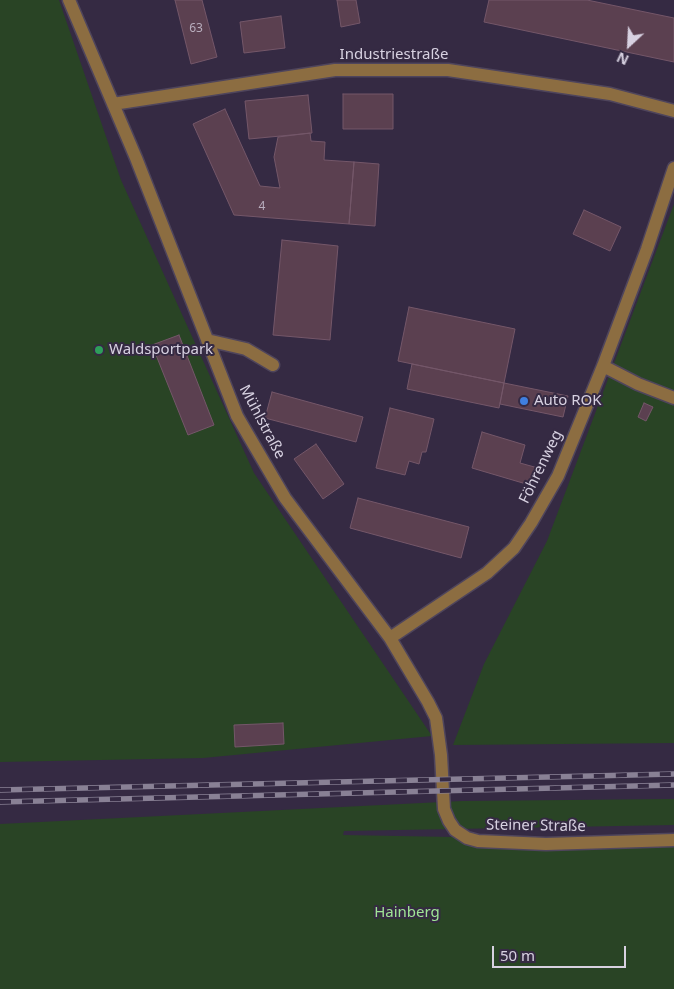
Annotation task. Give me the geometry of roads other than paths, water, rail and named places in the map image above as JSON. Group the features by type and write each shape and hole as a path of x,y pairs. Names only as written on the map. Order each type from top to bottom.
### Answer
{"street":[{"name":"Mühlstraße","path":"69,0 113,104 237,416 285,498 390,638 436,718"},
{"name":"Industriestraße","path":"113,104 335,70 448,70 610,94 674,111"},
{"name":"Föhrenweg","path":"390,638 487,573 514,548 531,524 558,476 603,366 647,249 674,168"},
{"path":"207,340 246,349 273,365"},
{"path":"603,366 638,384 674,398"},
{"name":"Steiner Straße","path":"436,718 441,755 444,809 455,830 468,838 478,841 546,844 674,840"}],"railway":[{"path":"0,790 674,774"},
{"path":"0,802 674,785"}],"place":[{"name":"Waldsportpark","path":"99,350"},
{"name":"Auto ROK","path":"524,401"}],"park label":[{"name":"Hainberg","path":"407,913"}]}
